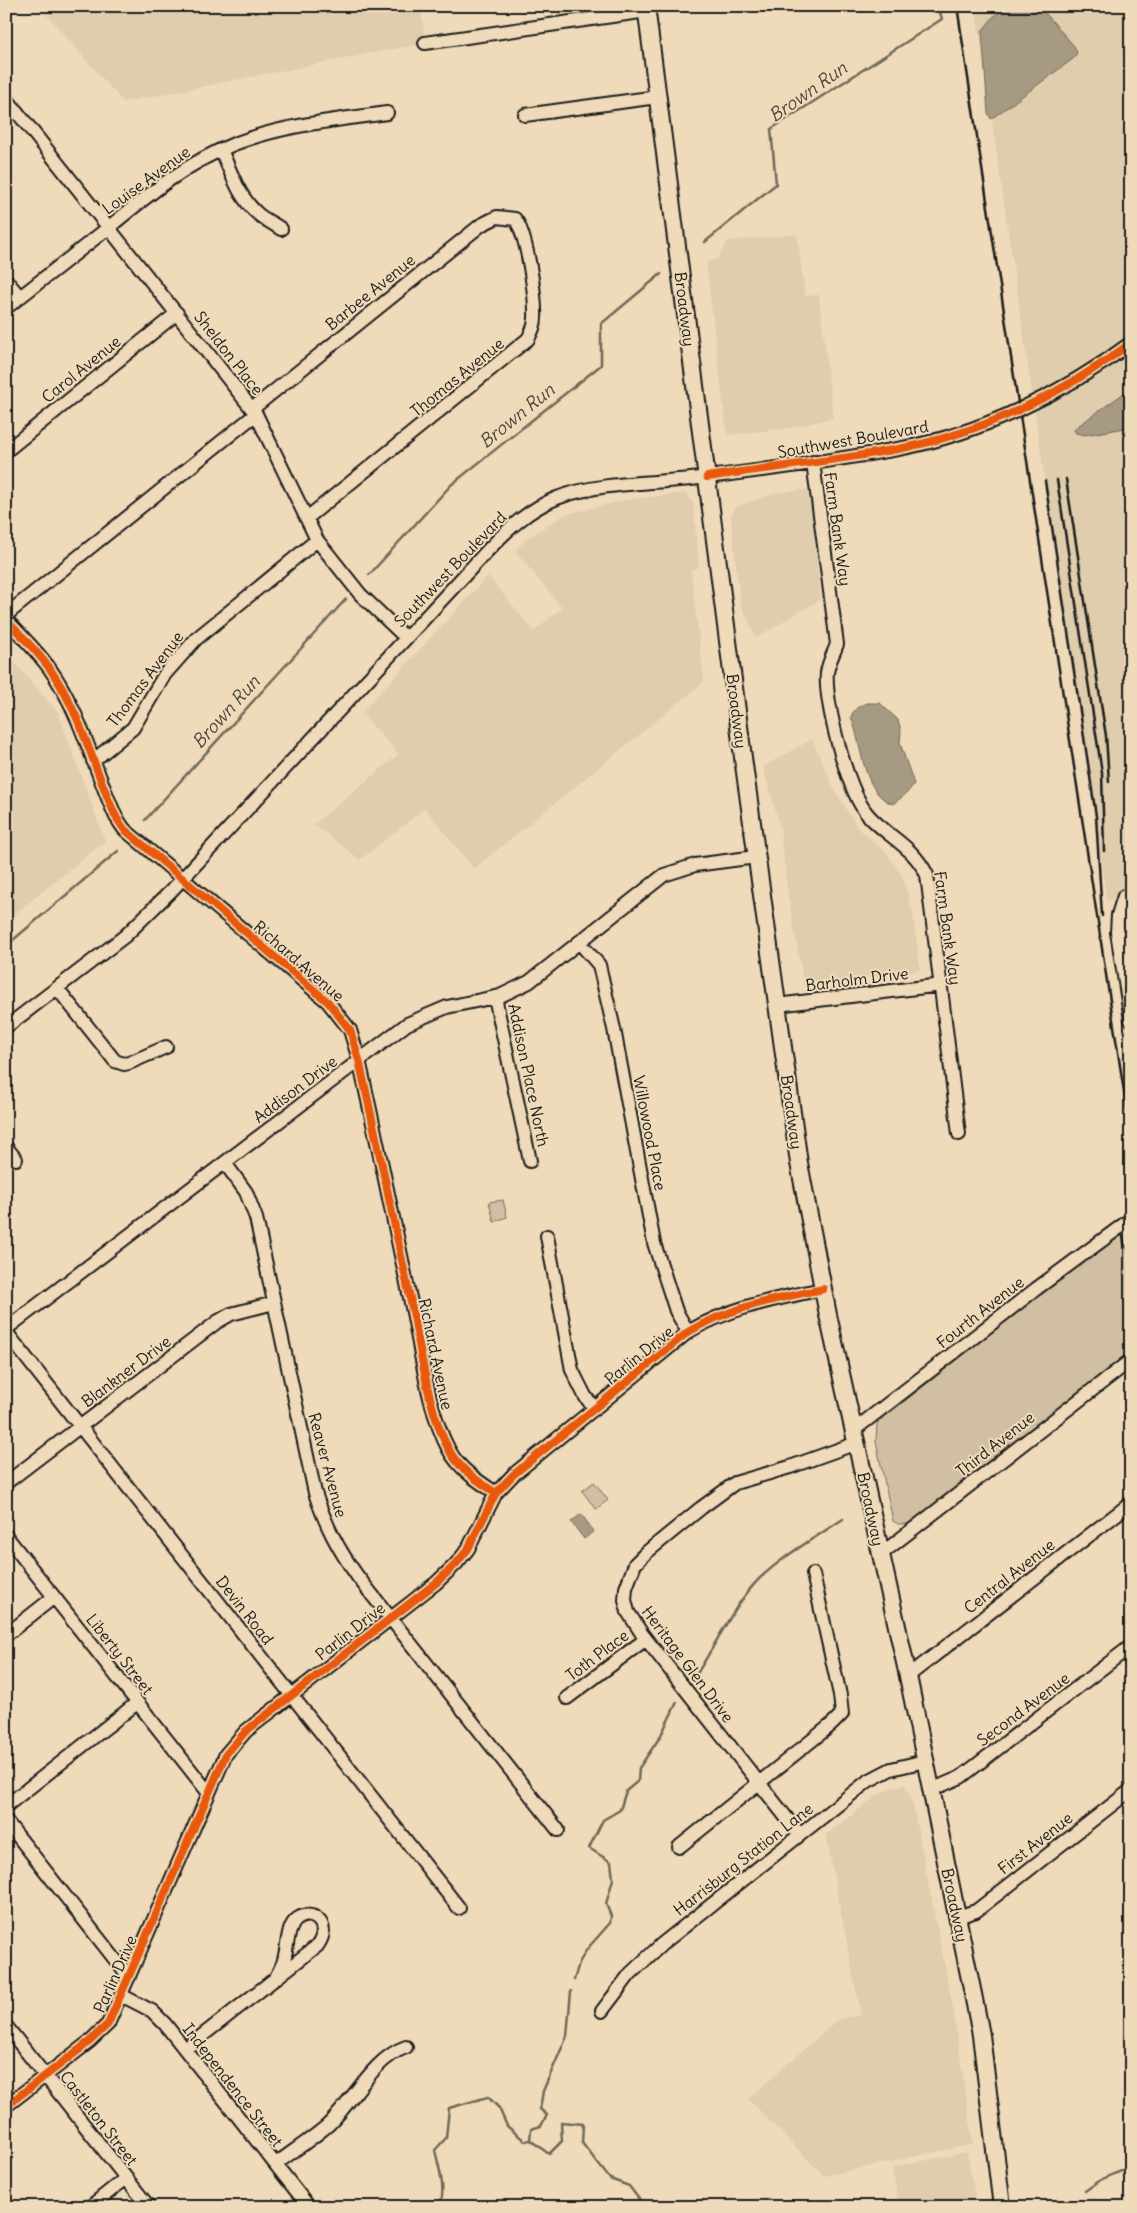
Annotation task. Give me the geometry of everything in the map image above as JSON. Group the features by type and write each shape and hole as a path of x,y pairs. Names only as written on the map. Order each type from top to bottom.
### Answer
{"main road":[{"name":"Broadway","path":"646,9 756,857 799,1163 823,1289 908,1676 981,2035 1002,2207"}],"street":[{"path":"425,42 646,9"},
{"name":"Sheldon Place","path":"6,98 254,412 308,518 317,540 360,594 406,638"},
{"path":"526,115 657,98"},
{"name":"Louise Avenue","path":"6,308 173,177 221,150 280,130 387,114"},
{"path":"221,150 239,189 249,204 259,216 281,229"},
{"name":"Barbee Avenue","path":"6,615 481,225 497,217 515,219"},
{"name":"Thomas Avenue","path":"308,518 528,340 534,325 534,307 522,230 515,219"},
{"path":"6,280 20,297"},
{"name":"Carol Avenue","path":"6,451 177,313"},
{"name":"Southwest Boulevard","path":"6,1027 126,936 182,879 510,528 550,501 592,489 707,477 813,462 899,448 943,437 984,423 1057,390 1088,374 1131,343"},
{"name":"Farm Bank Way","path":"813,462 837,644 827,671 827,687 835,730 862,806 869,816 916,856 927,875 959,1134"},
{"name":"Thomas Avenue","path":"93,761 132,728 165,674 196,639 317,540"},
{"name":"Richard Avenue","path":"6,620 28,641 54,676 70,704 116,818 124,829 332,1006 350,1030 359,1060 434,1412 450,1453 470,1475 496,1493"},
{"name":"Addison Drive","path":"6,1330 407,1024 447,1007 496,997 529,982 664,875 695,865 756,857"},
{"path":"1129,897 1118,914 1117,932 1131,1020"},
{"name":"Willowood Place","path":"579,942 599,965 614,1029 654,1243 676,1311 688,1332"},
{"name":"Barholm Drive","path":"777,1005 941,985"},
{"path":"57,988 110,1056 116,1061 124,1064 129,1063 166,1047"},
{"name":"Addison Place North","path":"496,997 530,1161"},
{"path":"6,1147 16,1159"},
{"name":"Reaver Avenue","path":"225,1162 252,1203 315,1493 325,1524 340,1551 390,1617 558,1830"},
{"name":"Fourth Avenue","path":"855,1437 1036,1288 1128,1222 1131,1242"},
{"path":"547,1236 572,1370 585,1396 595,1409"},
{"name":"Parlin Drive","path":"6,2106 100,2033 114,2013 208,1792 226,1754 236,1741 291,1695 436,1583 456,1564 477,1534 496,1493 534,1457 688,1332 717,1317 764,1301 823,1289"},
{"name":"Blankner Drive","path":"6,1483 217,1322 231,1314 274,1303"},
{"name":"Devin Road","path":"6,1330 459,1908"},
{"name":"Third Avenue","path":"881,1554 1131,1360"},
{"name":"Heritage Glen Drive","path":"800,1835 646,1638 628,1612 625,1600 626,1588 635,1564 647,1552 735,1483 790,1467 855,1437"},
{"name":"Central Avenue","path":"908,1676 1131,1503"},
{"name":"Liberty Street","path":"6,1536 208,1792"},
{"path":"679,1847 831,1725 842,1714 840,1695 813,1574"},
{"path":"6,1635 54,1597"},
{"name":"Toth Place","path":"567,1698 646,1638"},
{"name":"Second Avenue","path":"931,1790 961,1778 1131,1646"},
{"path":"6,1806 137,1703"},
{"name":"Harrisburg Station Lane","path":"602,2010 630,1974 655,1950 880,1773 924,1761"},
{"name":"First Avenue","path":"957,1917 976,1910 1131,1790"},
{"path":"6,1821 129,1977"},
{"path":"184,2049 317,1946 322,1940 324,1933 322,1925 317,1919 301,1916 294,1922 284,1962 276,1977"},
{"name":"Independence Street","path":"122,1995 152,2010 309,2207"},
{"name":"Castleton Street","path":"6,2026 149,2207"},
{"path":"276,2164 328,2125 351,2100 382,2060 392,2051 406,2047"},
{"path":"90,2207 126,2178"}],"shaded area":[{"path":"39,6 421,6 425,43 123,102"},
{"path":"985,6 1131,6 1131,884 1107,903 976,12"},
{"path":"1009,6 1039,6 1074,46 1077,53 1073,59 991,119 988,113 982,31 994,16"},
{"path":"797,234 805,296 819,295 833,418 790,428 727,435 706,262 717,259 728,241"},
{"path":"1131,388 1131,427 1085,435 1076,433 1074,430 1078,426"},
{"path":"809,489 821,599 756,638 740,602 731,516 735,508 741,505 776,493"},
{"path":"687,493 693,503 699,567 691,570 704,682 474,869 425,808 360,860 314,824 399,754 361,713 488,576 534,631 562,608 515,551 526,539 564,515 625,500"},
{"path":"6,653 58,712 105,841 6,921"},
{"path":"867,703 880,703 898,720 901,730 900,743 914,784 906,794 893,804 875,790 869,779 851,717 857,708"},
{"path":"812,739 834,789 858,828 885,851 902,876 913,913 920,970 804,986 787,888 780,827 763,767"},
{"path":"503,1200 507,1217 494,1222 489,1202"},
{"path":"1125,1236 1131,1277 1131,1351 908,1524 898,1524 893,1521 876,1442 877,1423 1113,1237"},
{"path":"594,1482 608,1500 596,1509 582,1491"},
{"path":"581,1514 594,1531 584,1539 571,1522"},
{"path":"905,1785 912,1800 953,2008 973,2144 824,2176 748,2099 840,2018 861,2016 826,1835 876,1796 892,1787"},
{"path":"967,2152 977,2207 899,2207 892,2167"}],"waterway":[{"name":"Brown Run","path":"705,242 776,184 771,129 942,19 938,6"},
{"name":"Brown Run","path":"369,575 451,485 601,365 601,324 661,274"},
{"name":"Brown Run","path":"145,820 346,599"},
{"name":"Brown Run","path":"6,946 118,851"},
{"path":"694,1678 733,1613 759,1579 789,1554 843,1519"},
{"path":"574,1980 579,1963 587,1949 610,1923 611,1916 606,1904 613,1879 611,1862 589,1848 603,1820 620,1810 626,1791 638,1781 639,1768 660,1737 677,1702"},
{"path":"530,2140 531,2129 541,2126 547,2115 540,2109 543,2091 567,2036 571,1991"},
{"path":"438,2207 441,2202 442,2187 435,2150 446,2138 449,2108 488,2097 499,2108 507,2126 525,2141 530,2140 549,2154 562,2141 561,2122 583,2124 582,2143 610,2179 629,2186 645,2207"},
{"path":"1085,2191 1102,2179 1131,2167"}],"railway":[{"path":"957,6 1131,1137"},
{"path":"1066,479 1106,736 1109,782"},
{"path":"1057,480 1102,773 1104,851"},
{"path":"1045,481 1096,816 1102,916"}],"cycle path":[{"path":"707,477 898,449 960,433 991,422 1050,395 1105,362 1131,343"},
{"path":"6,620 40,656 61,686 79,723 108,799 124,829 328,1002 350,1030 359,1060 413,1312 426,1383 436,1418 453,1457 476,1480 496,1493"},
{"path":"6,2106 89,2042 108,2024 226,1754 246,1731 436,1583 456,1564 468,1549 496,1493 513,1475 688,1332 704,1323 737,1310 771,1300 823,1289"}]}
